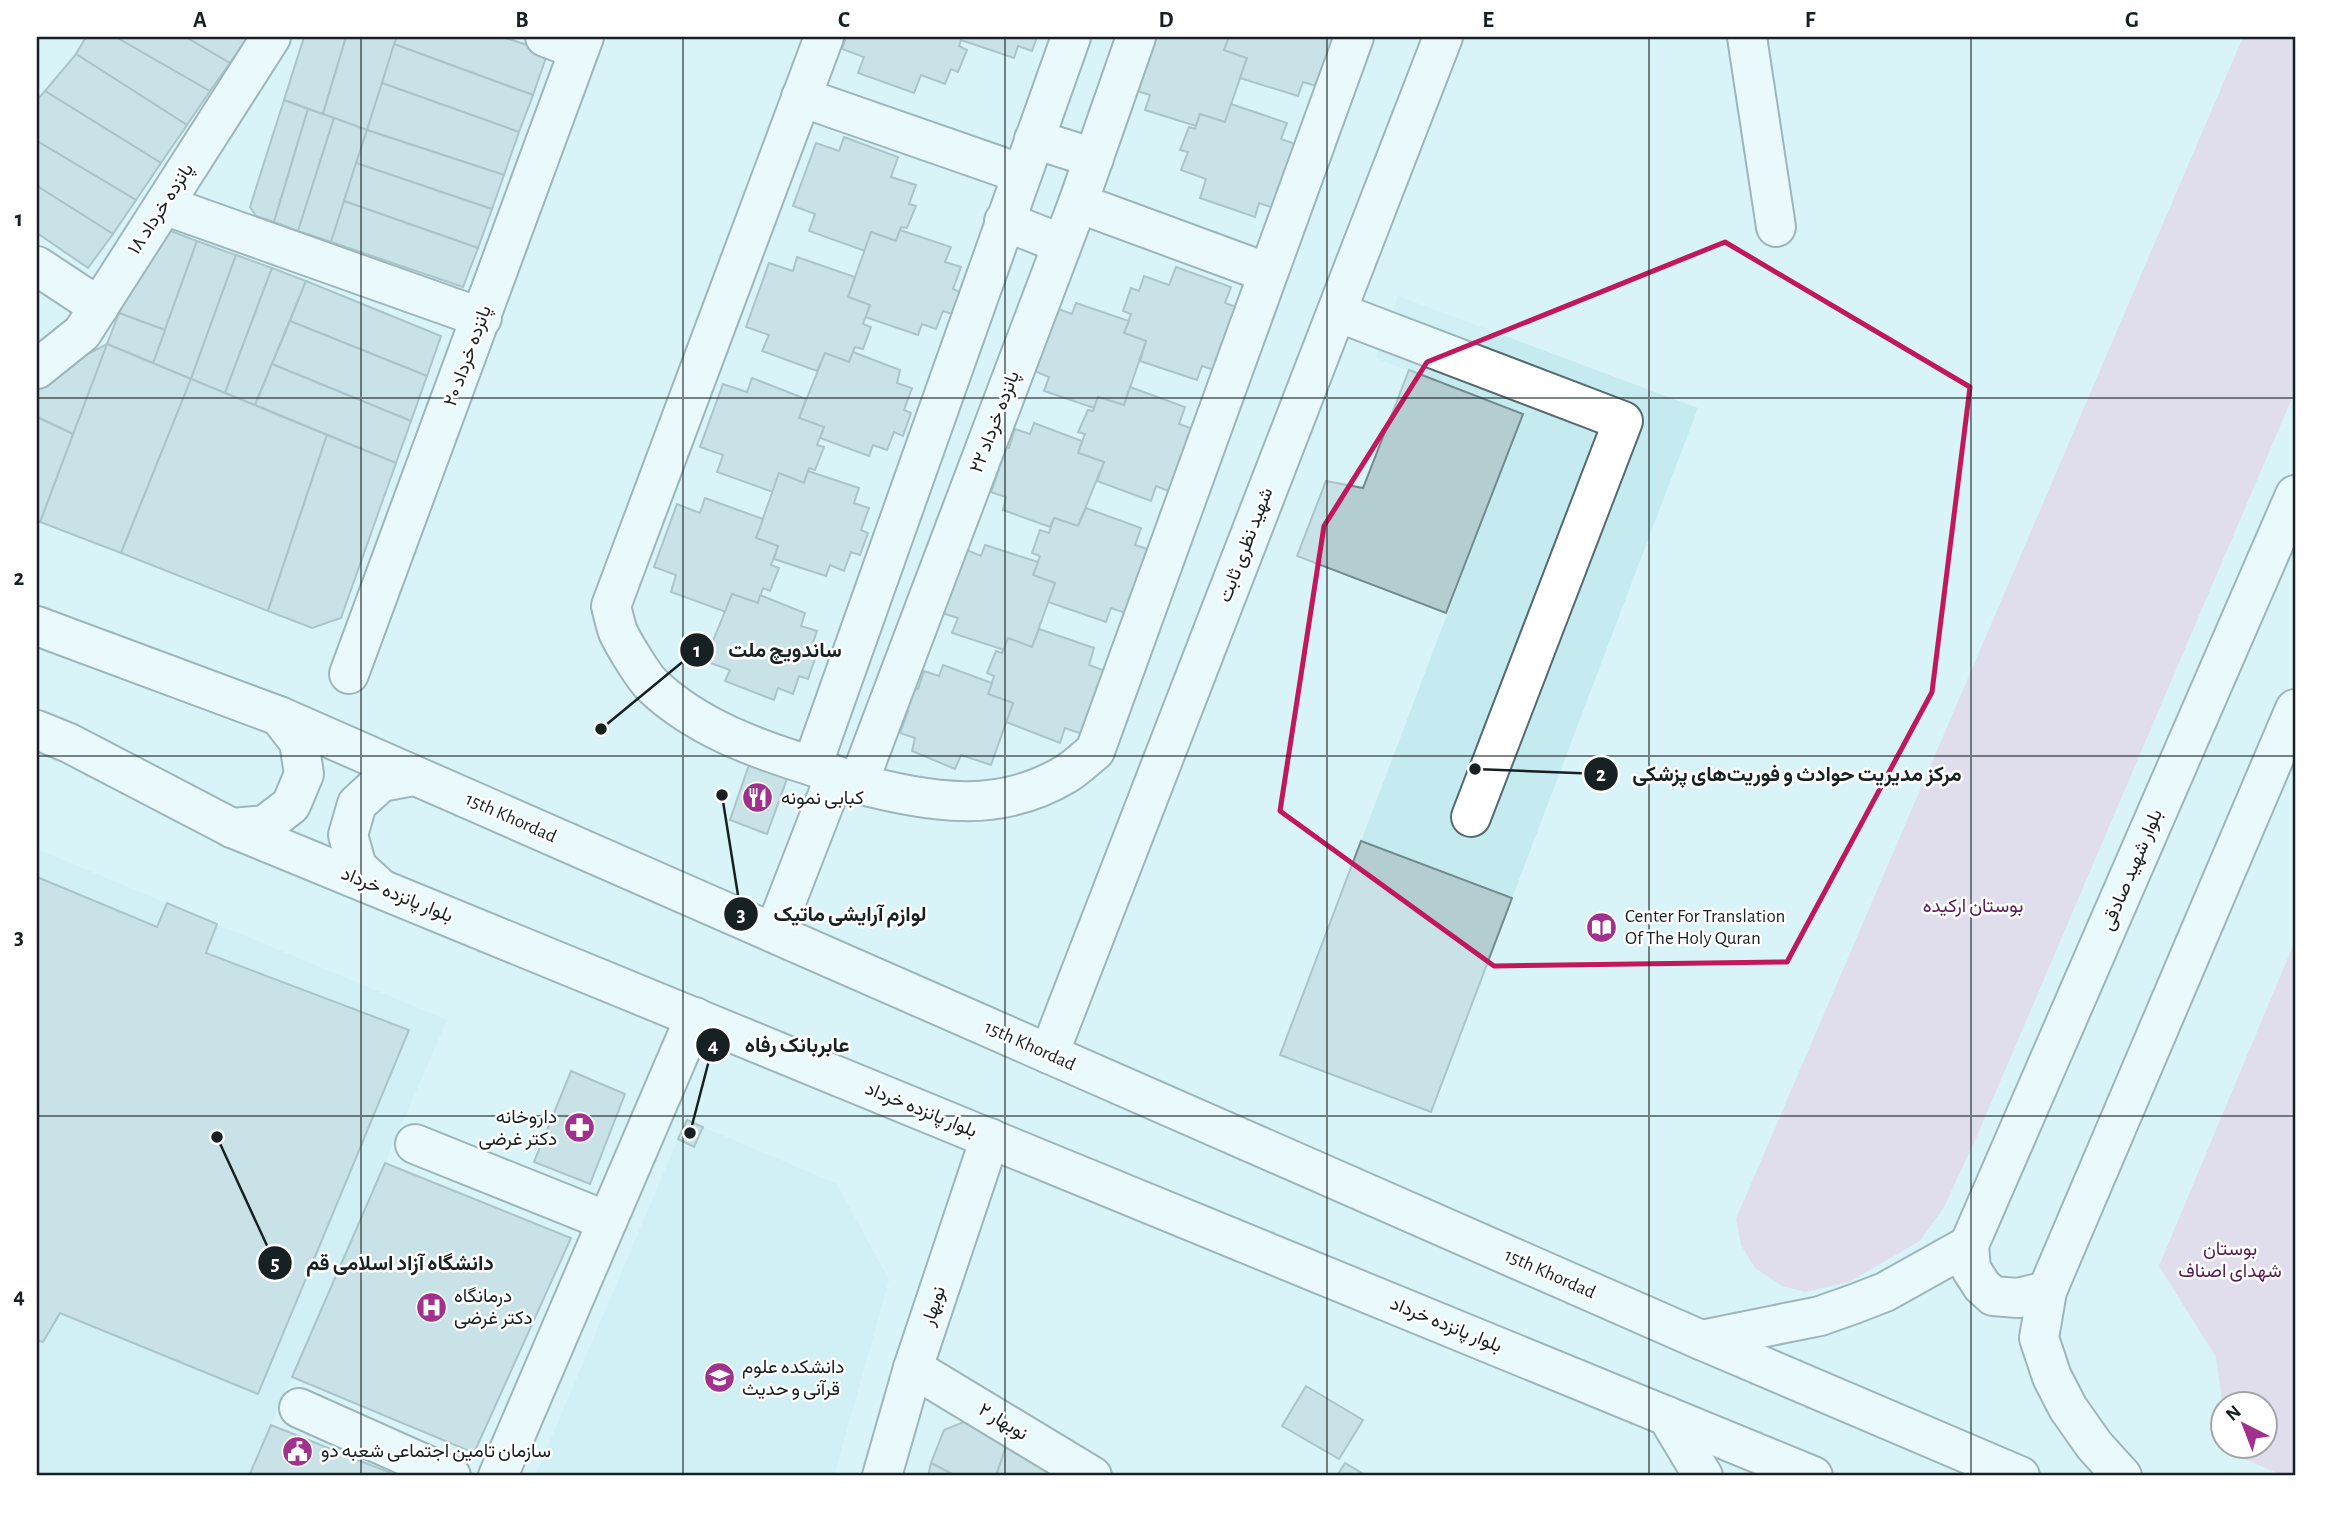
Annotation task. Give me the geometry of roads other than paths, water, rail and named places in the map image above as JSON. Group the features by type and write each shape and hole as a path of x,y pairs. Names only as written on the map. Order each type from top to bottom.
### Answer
{"main road":[{"name":"پانزده خرداد ۱۸","path":"37,369 82,333 271,37"},
{"path":"824,37 611,606 618,633 651,685 686,713 732,737 835,775 910,797 955,802 994,800 1030,791 1066,774 1095,751 1354,37"},
{"name":"پانزده خرداد ۲۲","path":"835,775 1004,221 1071,37"},
{"name":"پانزده خرداد ۲۲","path":"774,933 835,775 1062,244 1136,37"},
{"name":"شهید نظری ثابت","path":"1049,1054 1443,37"},
{"path":"1747,37 1776,226"},
{"name":"پانزده خرداد ۲۰","path":"349,674 482,318 569,41"},
{"path":"801,97 1028,156 1094,158"},
{"path":"1078,203 1268,273"},
{"path":"164,205 482,318"},
{"path":"1004,221 1062,244"},
{"path":"37,266 99,307"},
{"path":"1337,312 1623,421 1471,817"},
{"name":"بلوار شهید صادقی","path":"1969,1245 2295,495"},
{"name":"15th Khordad","path":"37,626 279,716 1701,1340 2020,1476"},
{"path":"2122,1476 2094,1446 2068,1408 2052,1377 2039,1338 2047,1291 2295,709"},
{"path":"232,828 265,825 292,805 304,774 299,741 279,716"},
{"name":"بلوار پانزده خرداد","path":"37,730 69,743 232,828 1813,1476"},
{"path":"381,889 357,867 348,835 357,804 381,782 413,776"},
{"path":"498,1476 695,1017"},
{"name":"نوبهار","path":"881,1476 913,1368 990,1138"},
{"path":"415,1144 607,1221"},
{"path":"1701,1340 1820,1316 1854,1304 1885,1292 1969,1245 1971,1269 1982,1286 1993,1296 2018,1298 2047,1291"},
{"name":"نوبهار ۲","path":"913,1368 1092,1476"},
{"path":"299,1408 451,1476"},
{"path":"1667,1416 1703,1476"}],"place":[{"name":"ساندویچ ملت","path":"601,729"},
{"name":"مرکز مدیریت حوادث و فوریت‌های پزشکی","path":"1475,769"},
{"name":"لوازم آرایشی ماتیک","path":"722,795"},
{"name":"کبابی نمونه","path":"758,798"},
{"name":"Center For Translation Of The Holy Quran","path":"1602,927"},
{"name":"داروخانه دکتر غرضی","path":"580,1128"},
{"name":"عابربانک رفاه","path":"690,1133"},
{"name":"دانشگاه آزاد اسلامی قم","path":"217,1137"},
{"name":"درمانگاه دکتر غرضی","path":"431,1307"},
{"name":"دانشکده علوم قرآنی و حدیث","path":"719,1378"},
{"name":"سازمان تامین اجتماعی شعبه دو","path":"298,1451"}],"park label":[{"name":"بوستان ارکیده","path":"1973,906"},
{"name":"بوستان شهدای اصناف","path":"2230,1260"}]}
